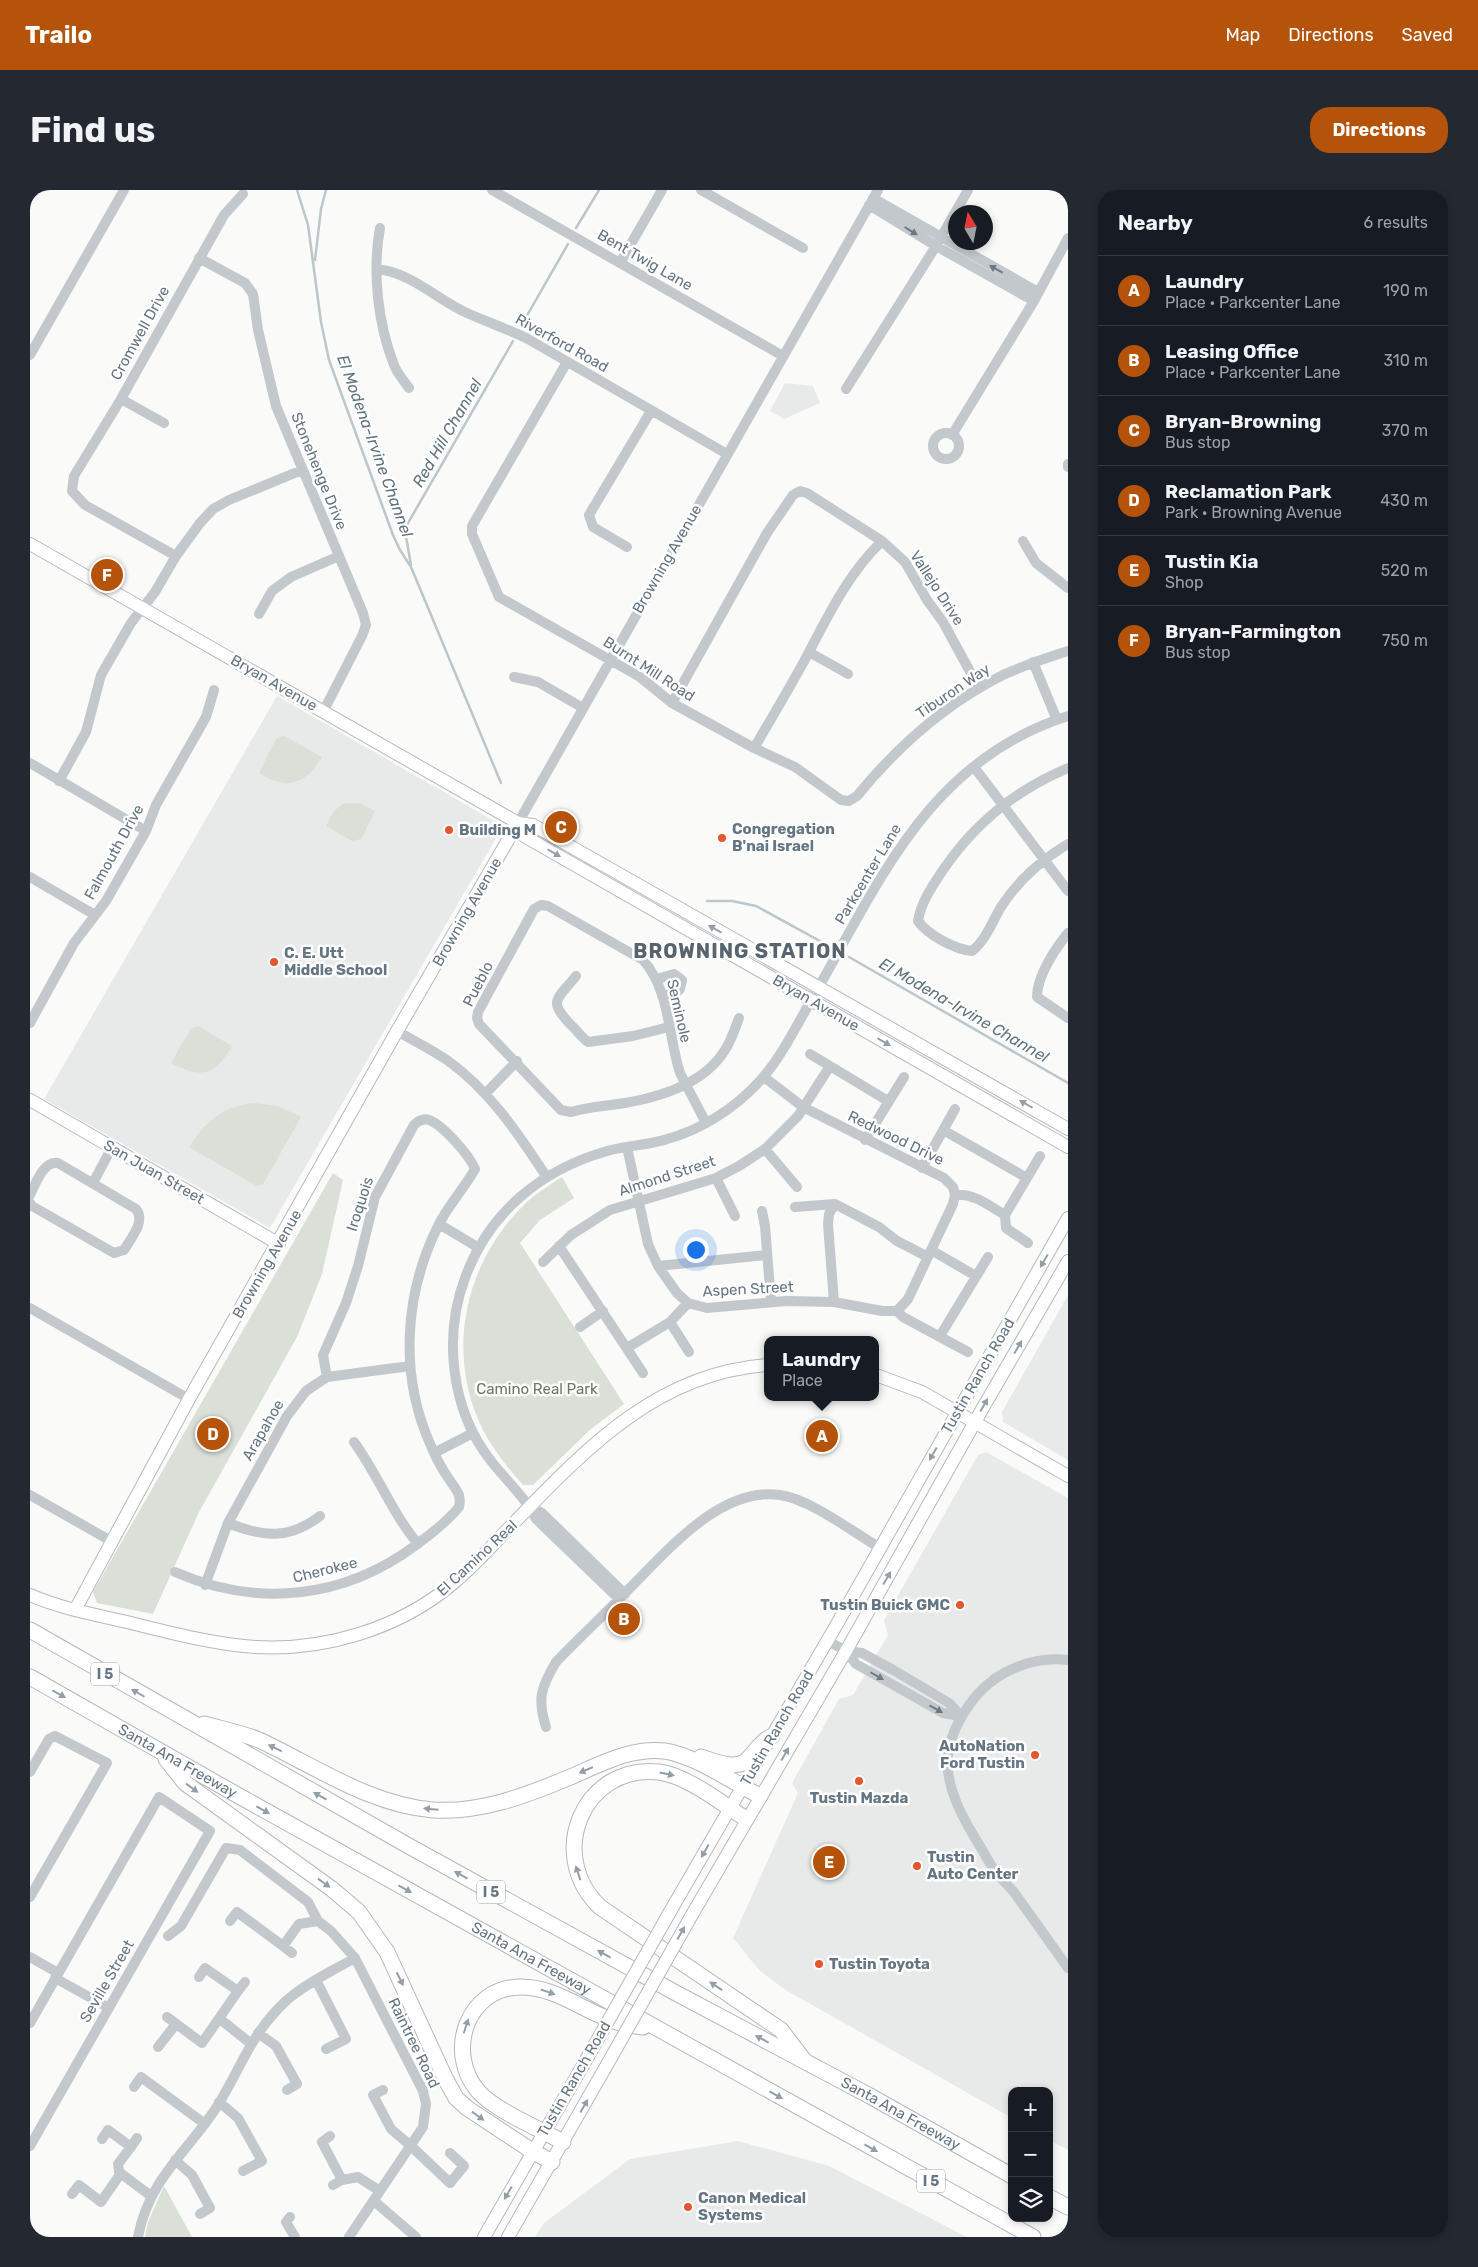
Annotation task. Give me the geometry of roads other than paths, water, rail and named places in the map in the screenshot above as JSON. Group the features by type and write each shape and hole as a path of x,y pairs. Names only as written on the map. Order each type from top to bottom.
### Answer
{"highway":[{"name":"Santa Ana Freeway","path":"30,1630 407,1845 674,1992 870,2096 1008,2174"},
{"name":"Santa Ana Freeway","path":"30,1677 160,1752 1033,2237"},
{"path":"180,1717 257,1739 372,1796 403,1805 433,1810 459,1810 493,1805 566,1779 620,1756 641,1751 679,1751 720,1764 733,1765 746,1760 760,1742 772,1736"},
{"path":"664,1751 687,1758 760,1796"},
{"path":"160,1752 185,1783 332,1889 358,1912 387,1952 456,2098 486,2122 552,2162"},
{"path":"746,1819 686,1781 667,1774 639,1773 613,1781 595,1795 584,1809 578,1823 573,1848 577,1872 584,1888 600,1907 781,2030 805,2062"},
{"path":"563,2142 501,2108 478,2091 468,2073 462,2056 462,2037 469,2016 478,2004 501,1990 519,1987 538,1988 616,2022 660,2030"},
{"path":"1053,2199 1068,2207"}],"main road":[{"name":"Bryan Avenue","path":"30,544 518,823 533,825 1068,1129"},
{"name":"Bryan Avenue","path":"518,823 524,836 1068,1147"},
{"name":"Browning Avenue","path":"75,1610 189,1399 279,1244 397,1031 518,823"},
{"name":"San Juan Street","path":"30,1100 279,1244"},
{"name":"Tustin Ranch Road","path":"484,2237 675,1903 828,1641 1068,1218"},
{"name":"Tustin Ranch Road","path":"508,2237 746,1819 846,1651 1068,1261"},
{"name":"El Camino Real","path":"30,1595 75,1610 227,1644 284,1647 338,1640 382,1626 435,1597 464,1574 606,1433 650,1402 705,1378 744,1368 764,1366"},
{"path":"879,1377 922,1392 1068,1476"}],"street":[{"path":"30,355 124,190"},
{"name":"Bent Twig Lane","path":"492,190 782,356"},
{"path":"620,263 662,190"},
{"path":"701,190 803,248"},
{"path":"846,389 938,242 968,190"},
{"name":"Cromwell Drive","path":"176,556 85,505 72,490 74,476 121,399 224,215 242,194"},
{"path":"874,198 938,242 1036,297"},
{"name":"Browning Avenue","path":"518,823 782,356 874,198"},
{"path":"380,228 376,248 380,306 395,367 409,388"},
{"path":"952,435 1036,297 1068,238"},
{"name":"Stonehenge Drive","path":"199,258 245,283 253,294 258,330 270,384 302,470 363,613 366,625 362,636 323,712"},
{"name":"Riverford Road","path":"377,269 387,270 400,275 467,313 505,328 727,454"},
{"name":"Burnt Mill Road","path":"567,362 472,526 472,534 498,597 640,677 672,703 754,748 795,767 841,800 849,801"},
{"path":"121,399 164,422"},
{"path":"627,547 593,527 589,515 651,411"},
{"path":"59,781 86,732 101,675 131,623 155,592 176,556 200,523 213,510 229,500 302,470"},
{"name":"Vallejo Drive","path":"672,703 767,533 793,495 800,491 882,541 905,562 927,600 943,622 979,688"},
{"path":"754,748 809,652 834,603 862,562 882,541"},
{"path":"1023,542 1036,563 1068,588"},
{"path":"260,614 272,591 278,586 291,577 338,556"},
{"name":"Tiburon Way","path":"849,801 857,796 913,738 945,711 979,688 1033,662 1068,651"},
{"path":"809,652 848,674"},
{"path":"1033,662 1057,720"},
{"path":"514,677 538,682 583,708"},
{"name":"Falmouth Drive","path":"30,1023 74,943 106,901 146,831 156,805 206,717 214,690"},
{"name":"Parkcenter Lane","path":"622,1597 542,1513 530,1507 490,1460 473,1433 457,1384 453,1338 460,1294 469,1267 479,1248 505,1211 546,1176 578,1160 627,1146 671,1138 706,1123 740,1100 764,1077 778,1059 903,843 934,802 974,767 1017,738 1068,716"},
{"path":"30,763 146,831"},
{"path":"974,767 1068,891"},
{"path":"1068,768 1028,786 1003,804 971,833 954,854 924,902 918,920 923,928 938,937 962,950 972,951 980,945 1001,907 1020,881 1044,859 1068,844"},
{"path":"30,877 95,915"},
{"name":"Seminole","path":"541,905 548,906 644,960 658,979 676,1062 685,1084 706,1123"},
{"name":"Pueblo","path":"541,905 534,909 477,1018 479,1024 565,1112 638,1101 659,1095 685,1084"},
{"path":"1068,932 1047,966 1037,988 1038,997 1068,1018"},
{"path":"658,979 674,974 682,980 680,989 676,993 662,996"},
{"path":"576,976 557,1000 556,1005 558,1012 588,1042 633,1036 669,1027"},
{"path":"685,1084 712,1066 721,1056 728,1046 739,1018"},
{"path":"397,1031 446,1060 485,1094 511,1124 546,1176"},
{"path":"810,1054 888,1101"},
{"path":"485,1094 517,1061"},
{"name":"Almond Street","path":"543,1262 571,1235 610,1210 716,1178 765,1149 790,1126 830,1066"},
{"name":"Redwood Drive","path":"764,1077 803,1107 949,1182 955,1195"},
{"path":"865,1140 904,1077"},
{"path":"922,1168 955,1109"},
{"name":"Iroquois","path":"327,1377 323,1355 346,1303 358,1266 375,1197 414,1125 425,1120 438,1126 469,1156 476,1169 438,1224"},
{"path":"943,1130 1026,1178"},
{"name":"Aspen Street","path":"627,1146 648,1244 658,1266 677,1294 688,1303 707,1308 771,1302 834,1302 882,1311 897,1311 903,1317 968,1352"},
{"path":"92,1183 112,1147"},
{"path":"765,1149 797,1187"},
{"path":"1028,1242 1006,1228 1005,1215 1040,1156"},
{"path":"30,1195 47,1165 52,1162 58,1163 136,1208 141,1214 141,1220 124,1250 114,1253 32,1206 30,1203"},
{"path":"716,1178 735,1216"},
{"path":"897,1311 908,1299 953,1204 955,1195 962,1194 975,1198 1005,1215"},
{"path":"834,1302 828,1214 835,1204"},
{"path":"795,1206 835,1204 879,1227 897,1241 929,1253 976,1276"},
{"path":"762,1211 771,1302"},
{"path":"473,1433 434,1453 415,1399 410,1366 410,1329 416,1285 423,1261 438,1224 479,1248"},
{"path":"559,1246 643,1373"},
{"path":"658,1266 767,1255"},
{"path":"940,1336 988,1257"},
{"path":"627,1348 670,1322 688,1303"},
{"path":"30,1308 189,1399"},
{"path":"580,1327 604,1312"},
{"path":"670,1322 689,1352"},
{"name":"Arapahoe","path":"205,1585 228,1523 297,1400 316,1383 327,1377 410,1366"},
{"path":"354,1442 367,1460 402,1525 418,1544"},
{"name":"Cherokee","path":"174,1572 205,1585 250,1593 294,1594 315,1591 368,1575 392,1562 418,1544 455,1511 460,1502 459,1495 434,1453"},
{"path":"30,1495 111,1541"},
{"path":"546,1727 540,1708 544,1682 556,1662 679,1539 698,1523 738,1500 757,1495 780,1495 802,1501 880,1548"},
{"path":"228,1523 257,1533 274,1534 305,1527 320,1516"},
{"path":"828,1641 846,1651 862,1653 895,1671 950,1703 961,1716"},
{"path":"1068,1660 1033,1662 1001,1674 982,1689 961,1716 948,1757 950,1789 959,1810 995,1871 1011,1889 1068,1968"},
{"path":"30,1772 49,1739 56,1736 107,1763 30,1897"},
{"name":"Seville Street","path":"30,2146 210,1831 159,1797 57,1976"},
{"name":"Raintree Road","path":"168,1936 181,1926 226,1848 240,1850 308,1902 318,1921 332,1931 355,1958 423,2091 426,2104 424,2127 349,2237"},
{"path":"230,1921 237,1912 292,1952"},
{"path":"283,1946 300,1924 318,1921"},
{"path":"30,1957 109,2008"},
{"path":"138,2237 141,2222 160,2179 205,2124 220,2102 250,2043 288,1999 316,1980 355,1958"},
{"path":"199,1977 205,1968 238,1991"},
{"path":"30,2023 57,1976"},
{"path":"316,1980 346,2039 326,2049"},
{"path":"167,2017 202,2043 245,1982"},
{"path":"220,2019 250,2043"},
{"path":"158,2048 176,2024"},
{"path":"258,2033 276,2046 297,2084 287,2090"},
{"path":"134,2087 141,2077 205,2124"},
{"path":"383,2090 373,2095 391,2130 412,2146 450,2183 464,2166 450,2154"},
{"path":"220,2102 238,2118 262,2161 244,2171"},
{"path":"102,2139 108,2130 130,2147"},
{"path":"330,2136 322,2142 338,2183 358,2177 380,2191"},
{"path":"137,2138 118,2164 121,2173 151,2196"},
{"path":"175,2160 192,2175 210,2208 200,2214"},
{"path":"72,2194 79,2185 105,2204 121,2173"},
{"path":"374,2201 416,2237"},
{"path":"290,2217 286,2222 295,2237"}],"waterway":[{"name":"El Modena-Irvine Channel","path":"297,190 308,225 321,322 329,360 393,535 411,567 501,783"},
{"path":"315,260 321,209 326,190"},
{"name":"Red Hill Channel","path":"576,228 599,190"},
{"name":"Red Hill Channel","path":"521,326 568,244"},
{"name":"Red Hill Channel","path":"411,565 405,531 408,523 513,341"},
{"name":"El Modena-Irvine Channel","path":"707,901 732,901 756,906 829,946"},
{"name":"El Modena-Irvine Channel","path":"849,957 1068,1083"}],"place":[{"name":"Bryan-Farmington","path":"107,575"},
{"name":"Bryan-Browning","path":"561,827"},
{"name":"Building M","path":"449,830"},
{"name":"Congregation B'nai Israel","path":"722,838"},
{"name":"C. E. Utt Middle School","path":"274,962"},
{"name":"Reclamation Park","path":"213,1434"},
{"name":"Laundry","path":"822,1436"},
{"name":"Tustin Buick GMC","path":"960,1605"},
{"name":"Leasing Office","path":"624,1619"},
{"name":"AutoNation Ford Tustin","path":"1035,1755"},
{"name":"Tustin Mazda","path":"859,1781"},
{"name":"Tustin Kia","path":"829,1862"},
{"name":"Tustin Auto Center","path":"917,1866"},
{"name":"Tustin Toyota","path":"819,1964"},
{"name":"Canon Medical Systems","path":"688,2207"}],"district":[{"name":"BROWNING STATION","path":"740,951"}],"park label":[{"name":"Camino Real Park","path":"537,1389"}]}
